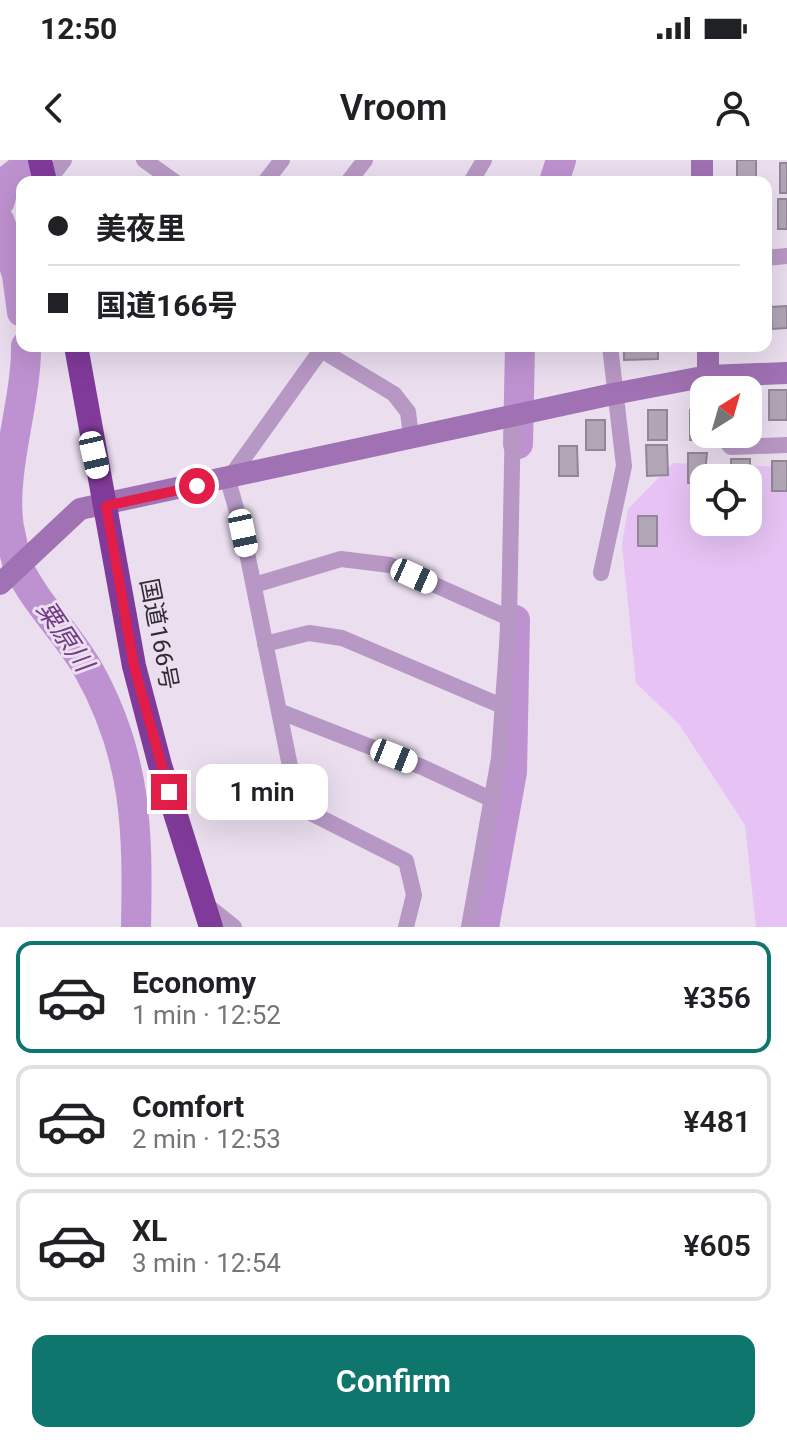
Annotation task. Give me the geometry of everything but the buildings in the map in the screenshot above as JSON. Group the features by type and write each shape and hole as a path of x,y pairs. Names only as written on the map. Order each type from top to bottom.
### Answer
{"highway":[{"name":"国道166号","path":"77,352 134,666 211,927"}],"street":[{"path":"51,176 64,160"},
{"path":"270,176 282,160"},
{"path":"353,176 365,160"},
{"path":"151,162 168,176"},
{"path":"319,352 228,480 254,585 295,791 305,810 406,861 414,895 406,927"},
{"path":"328,352 394,394 408,412 411,436"},
{"path":"601,573 624,466 610,352"},
{"path":"708,352 710,376"},
{"path":"762,376 787,373"},
{"path":"4,582 80,509 228,480 411,436 613,394 690,385"},
{"path":"469,927 493,800 502,706 509,618 513,416"},
{"path":"762,446 787,445"},
{"path":"254,585 341,559 390,565 509,618"},
{"path":"265,644 309,633 342,638 502,706"},
{"path":"281,712 422,767 493,800"},
{"path":"202,901 234,927"}],"shaded area":[{"path":"673,463 702,464 690,464 690,536 762,536 762,466 787,467 787,927 756,927 745,825 679,724 636,683 622,544 628,509"}],"waterway":[{"name":"粟原川","path":"0,201 4,183 33,160"},
{"path":"556,176 561,160"},
{"name":"粟原川","path":"0,222 16,272"},
{"name":"粟原川","path":"26,352 8,484 9,527 19,568 88,669 116,732 125,763 135,826 136,927"},
{"path":"518,444 520,352"},
{"path":"484,927 512,772 515,620"}],"route":[{"path":"169,792 134,666 106,506 197,486"}]}
